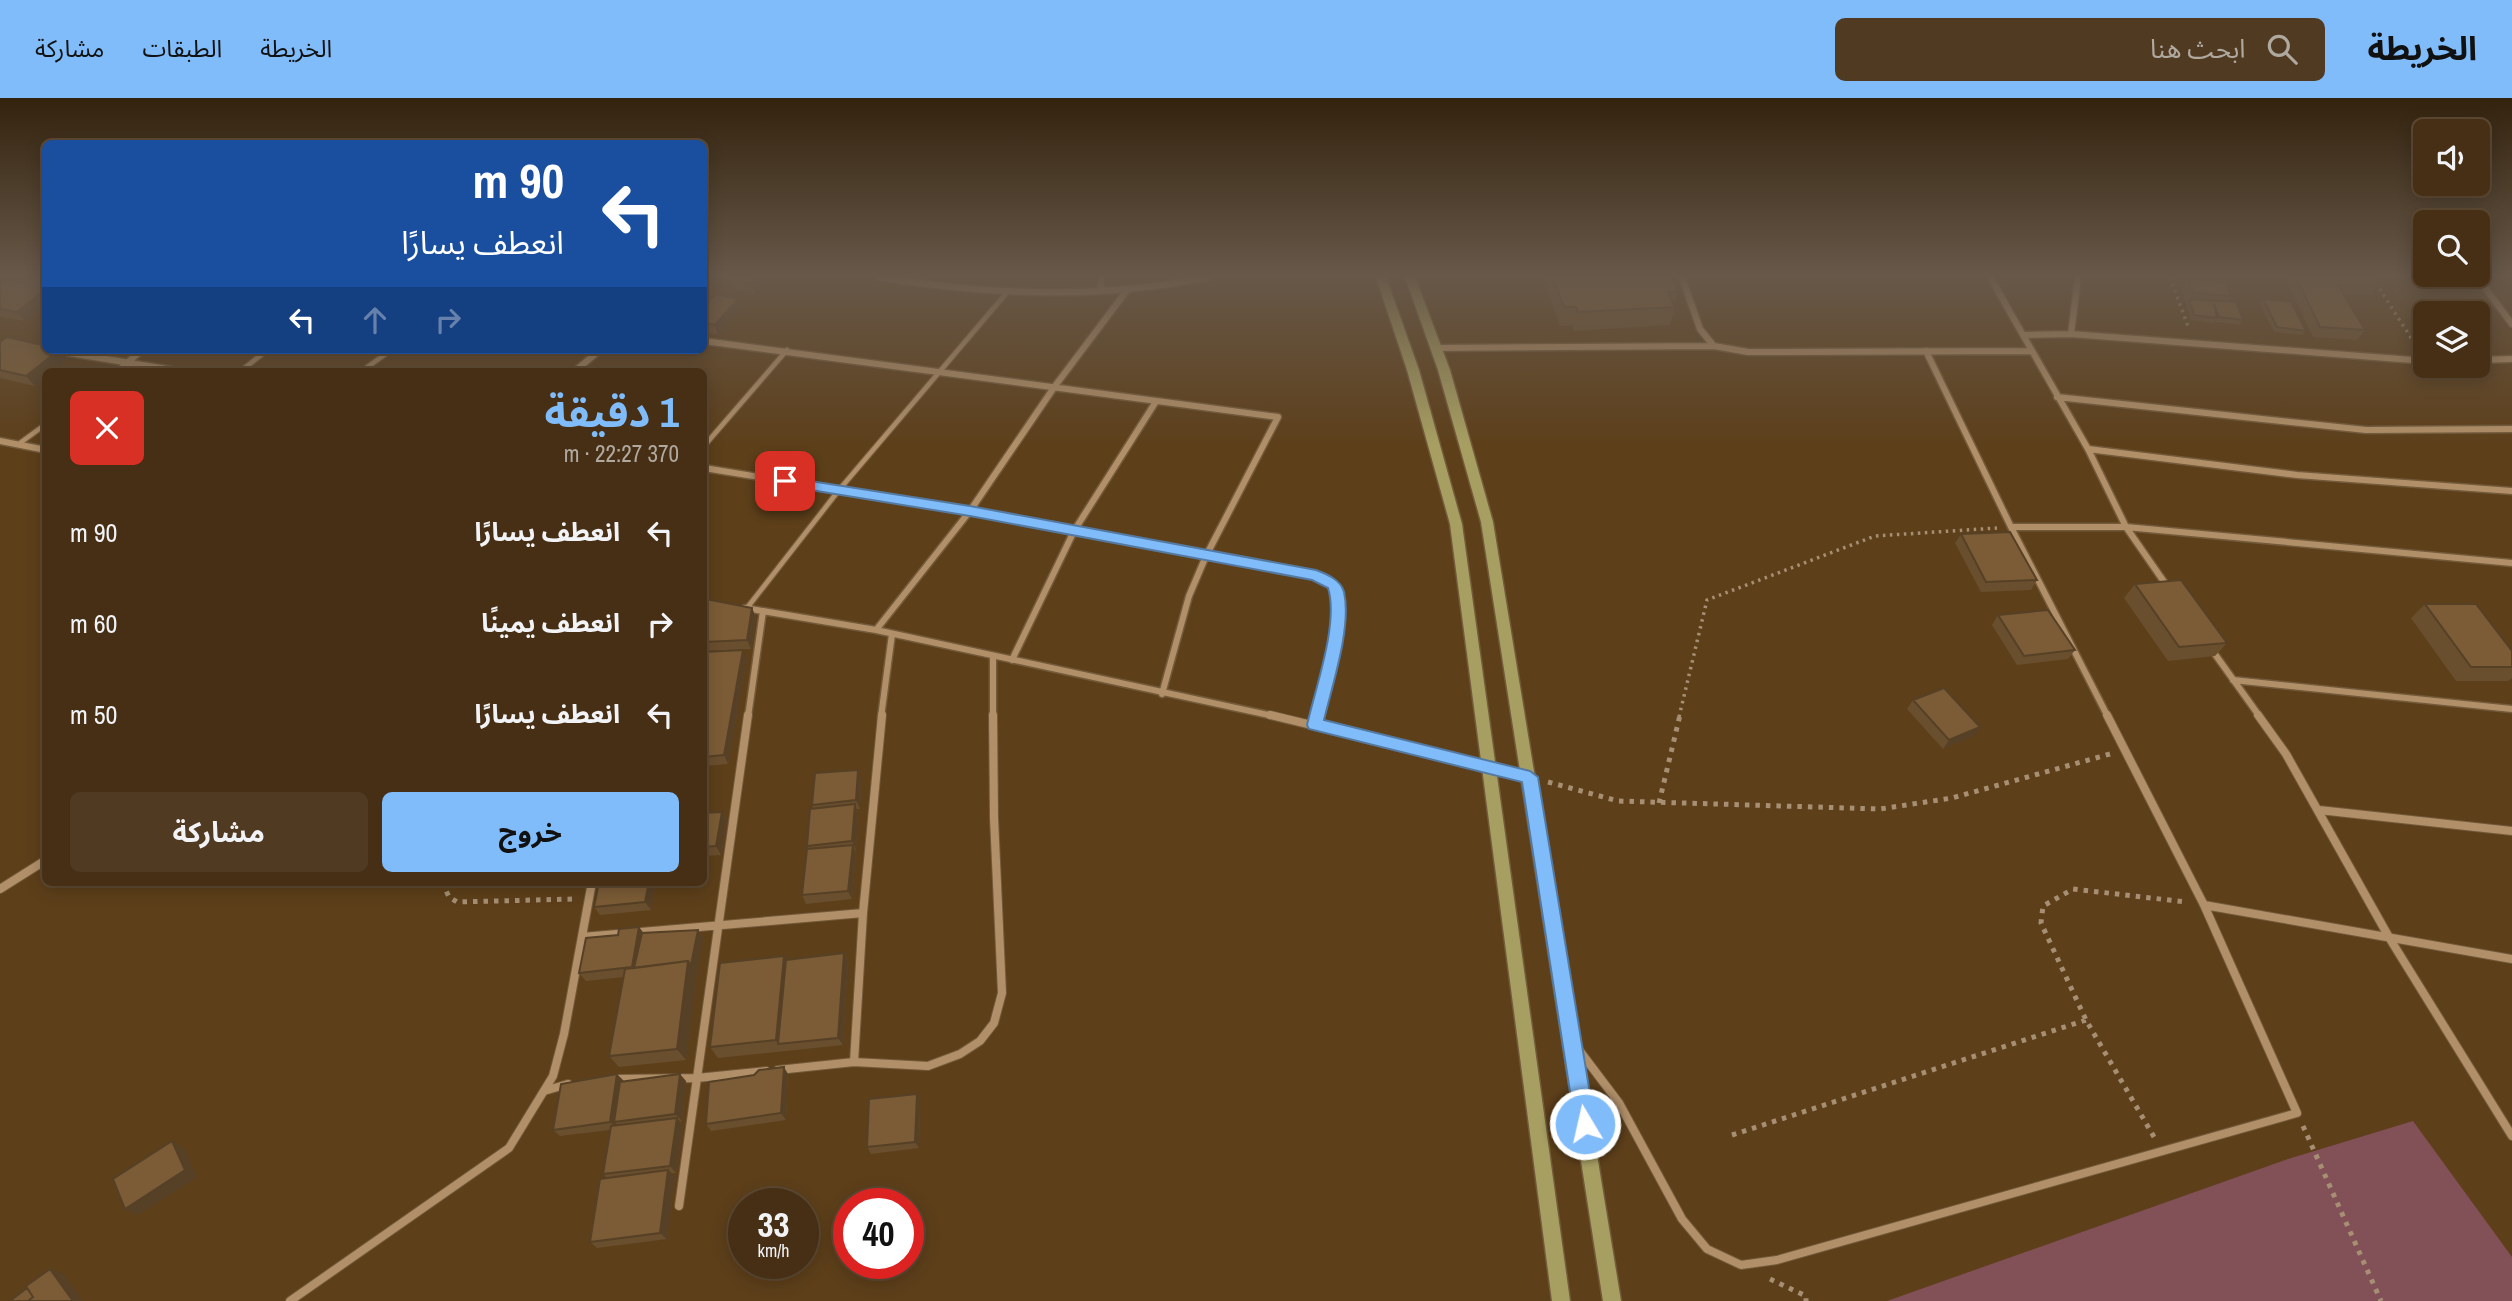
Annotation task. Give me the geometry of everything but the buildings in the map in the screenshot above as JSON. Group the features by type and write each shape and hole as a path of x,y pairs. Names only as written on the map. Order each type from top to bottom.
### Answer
{"street":[{"path":"876,630 970,511 1055,386 1095,333"},
{"path":"1400,333 1456,524 1561,1301"},
{"path":"1431,333 1487,522 1612,1301"},
{"path":"1703,333 1714,346"},
{"path":"2172,592 2126,527 2088,449 2025,335 2071,334 2413,360"},
{"path":"707,341 1055,386 1155,403 1278,417 1206,556 1183,611 1162,694"},
{"path":"1436,348 1714,346 1748,352 2032,351"},
{"path":"1571,1040 1619,1103 1641,1138 1682,1219 1707,1249 1741,1265 1777,1260 2297,1113 2204,905 2011,527 1926,351"},
{"path":"74,354 160,368"},
{"path":"127,363 137,354"},
{"path":"579,368 595,354"},
{"path":"2490,360 2512,359"},
{"path":"2057,397 2365,430 2512,429"},
{"path":"1012,660 1074,531 1155,403"},
{"path":"0,441 42,449"},
{"path":"2088,449 2297,475 2512,491"},
{"path":"707,468 970,511 1316,576 1333,585 1337,592 1337,612 1333,645 1315,725"},
{"path":"2011,527 2126,527 2512,562"},
{"path":"736,606 876,630 1315,725 1530,777"},
{"path":"679,1206 763,611"},
{"path":"854,1062 876,758 892,634"},
{"path":"2210,647 2286,754 2390,939 2512,1136"},
{"path":"607,1080 676,1076 697,1078 854,1062 928,1066 960,1054 980,1041 994,1023 1002,993 994,818 993,656"},
{"path":"2233,680 2512,709"},
{"path":"2319,810 2512,831"},
{"path":"0,889 42,863"},
{"path":"290,1301 509,1148 553,1076 564,1034 591,886"},
{"path":"2204,905 2512,959"},
{"path":"582,937 718,923 863,913"},
{"path":"544,1091 584,1082"}],"lane":[{"path":"747,608 839,490 974,333"},
{"path":"707,443 787,350"},
{"path":"245,368 262,354"},
{"path":"366,368 385,354"},
{"path":"120,368 127,363"},
{"path":"20,443 42,427"}],"path":[{"path":"2190,333 2194,344"},
{"path":"1659,803 1707,600 1875,536 2011,527"},
{"path":"1530,777 1618,801 1880,809 1952,798 2124,750"},
{"path":"444,886 449,897 457,902 589,898"},
{"path":"2162,1152 2086,1020 2041,923 2043,906 2058,895 2085,889 2204,905"},
{"path":"1732,1135 2086,1020"},
{"path":"2297,1113 2381,1301"},
{"path":"1741,1265 1806,1296 1806,1301"}],"shaded area":[{"path":"2413,1121 2512,1257 2512,1301 1887,1301 2288,1159"}],"route":[{"path":"785,481 970,511 1325,578 1337,592 1337,612 1333,645 1315,725 1530,777 1585,1124"}]}
